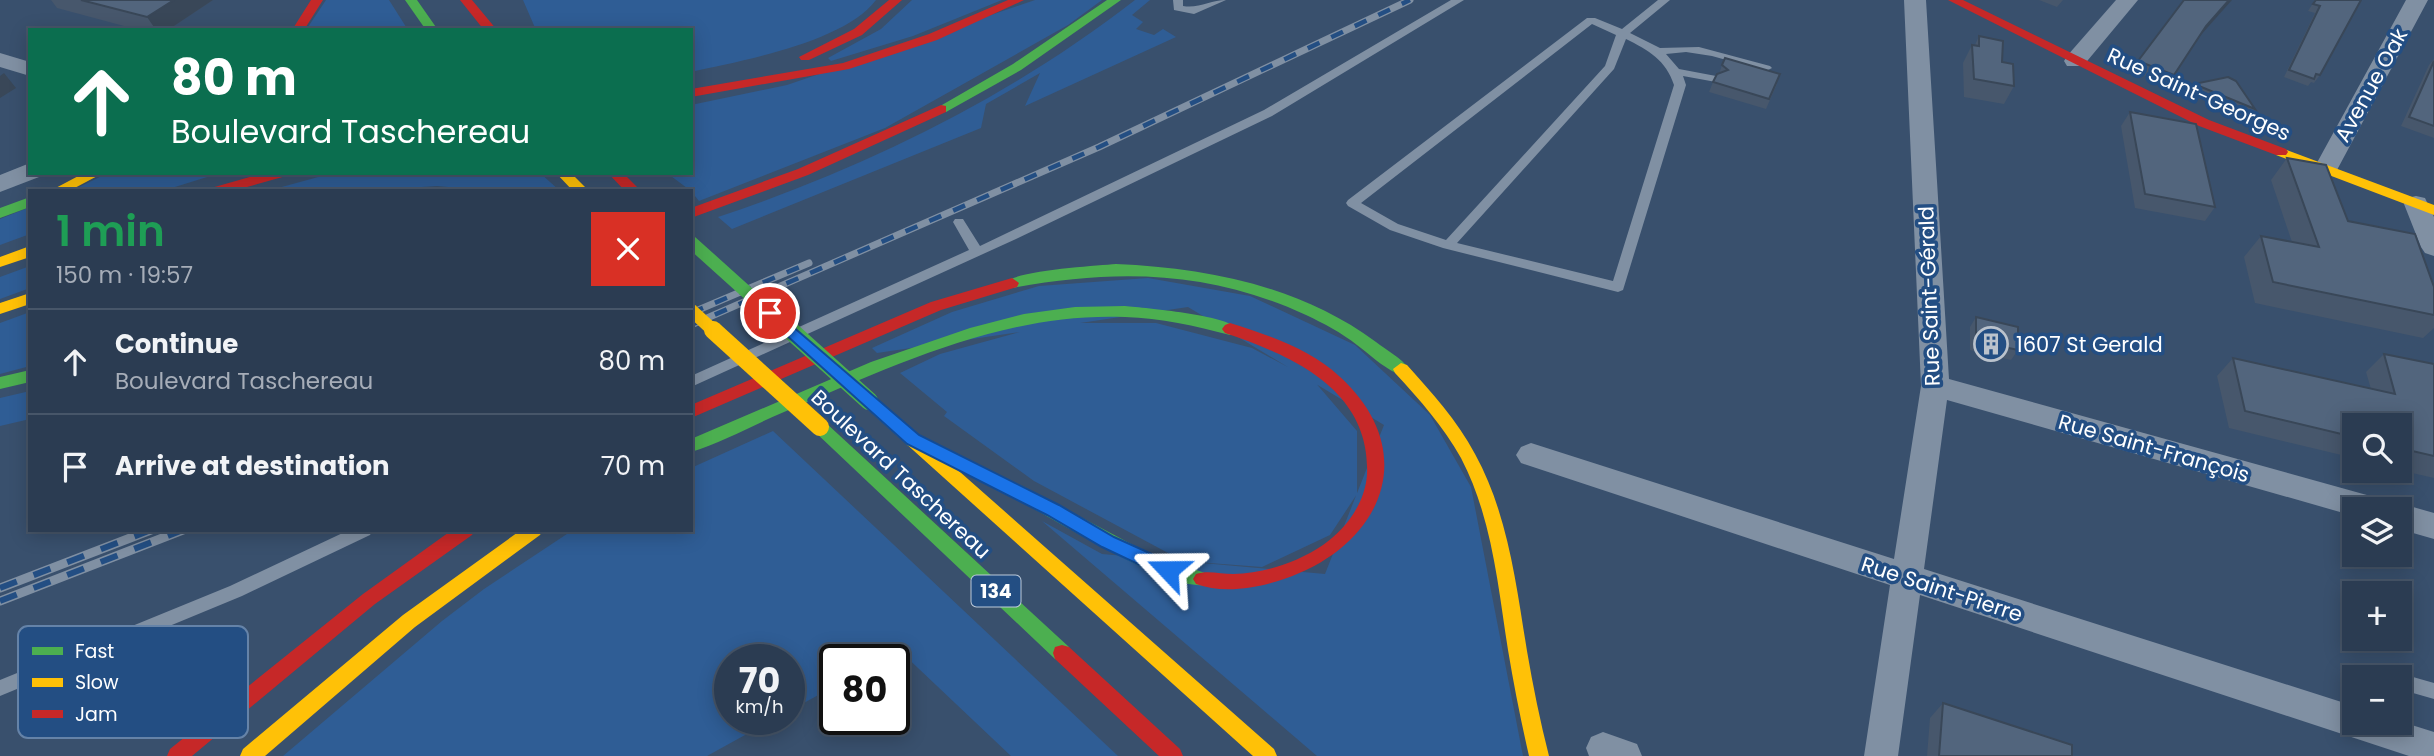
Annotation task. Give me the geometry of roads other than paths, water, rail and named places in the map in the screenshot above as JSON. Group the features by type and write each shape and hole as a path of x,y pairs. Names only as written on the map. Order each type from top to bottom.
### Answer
{"main road":[{"path":"299,28 317,0"},
{"path":"411,0 431,28"},
{"path":"466,0 498,26"},
{"path":"693,90 788,63 833,46 868,25 896,0"},
{"path":"693,91 823,72 933,37 1018,0"},
{"path":"693,212 825,163 940,110 1042,52 1115,0"},
{"name":"Rue Saint-Georges","path":"1955,0 2204,123 2425,207"},
{"path":"61,189 92,175"},
{"path":"223,189 274,175"},
{"path":"565,175 580,189"},
{"path":"617,175 632,189"},
{"path":"0,213 28,203"},
{"name":"Boulevard Taschereau","path":"693,244 1267,756"},
{"path":"0,262 28,252"},
{"path":"693,411 941,305 1028,278 1083,270 1148,269 1230,281 1285,297 1333,319 1385,354 1427,394 1466,448 1482,481 1498,533 1526,704 1539,756"},
{"path":"0,309 28,299"},
{"path":"693,445 889,359 968,330 1046,314 1127,311 1178,317 1222,327 1274,345 1314,366 1338,384 1358,407 1372,433 1378,472 1369,504 1357,526 1325,557 1301,570 1275,578 1244,582 1212,581 1183,575 1138,557 913,440"},
{"name":"Boulevard Taschereau","path":"693,312 1173,756"},
{"path":"0,383 28,376"},
{"path":"248,698 369,599 463,532"},
{"path":"250,756 409,621 531,532"},
{"path":"177,756 199,738"}],"street":[{"name":"Rue Saint-Gérald","path":"1881,756 1935,386 1916,0"},
{"path":"2075,61 2127,0"},
{"name":"Avenue Oak","path":"2325,170 2417,0"},
{"path":"0,60 28,68"},
{"path":"0,184 28,172"},
{"path":"2425,207 2434,247"},
{"name":"Rue Saint-François","path":"1935,386 2342,500"},
{"name":"Rue Saint-Pierre","path":"1531,455 2342,716"},
{"path":"2412,520 2434,526"},
{"name":"Rue Saint-Pierre","path":"2398,735 2434,748"}],"lane":[{"path":"1178,0 1178,8 1186,11 1221,0"},
{"path":"693,381 977,252 1268,113 1459,0"},
{"path":"1448,245 1610,67 1622,34 1665,0"},
{"path":"1677,72 1679,95 1618,287 1448,245 1394,227 1352,203 1591,20 1658,52 1677,72 1716,79"},
{"path":"1658,52 1684,47 1698,48 1766,68"},
{"path":"959,222 977,252"},
{"path":"151,626 236,591 361,532"},
{"path":"0,688 18,681"},
{"path":"2412,685 2434,691"}],"railway":[{"path":"693,324 1099,147 1410,0"},
{"path":"693,312 809,263"},
{"path":"0,588 146,532"},
{"path":"0,601 178,532"}],"place":[{"name":"1607 St Gerald","path":"1991,344"}]}
